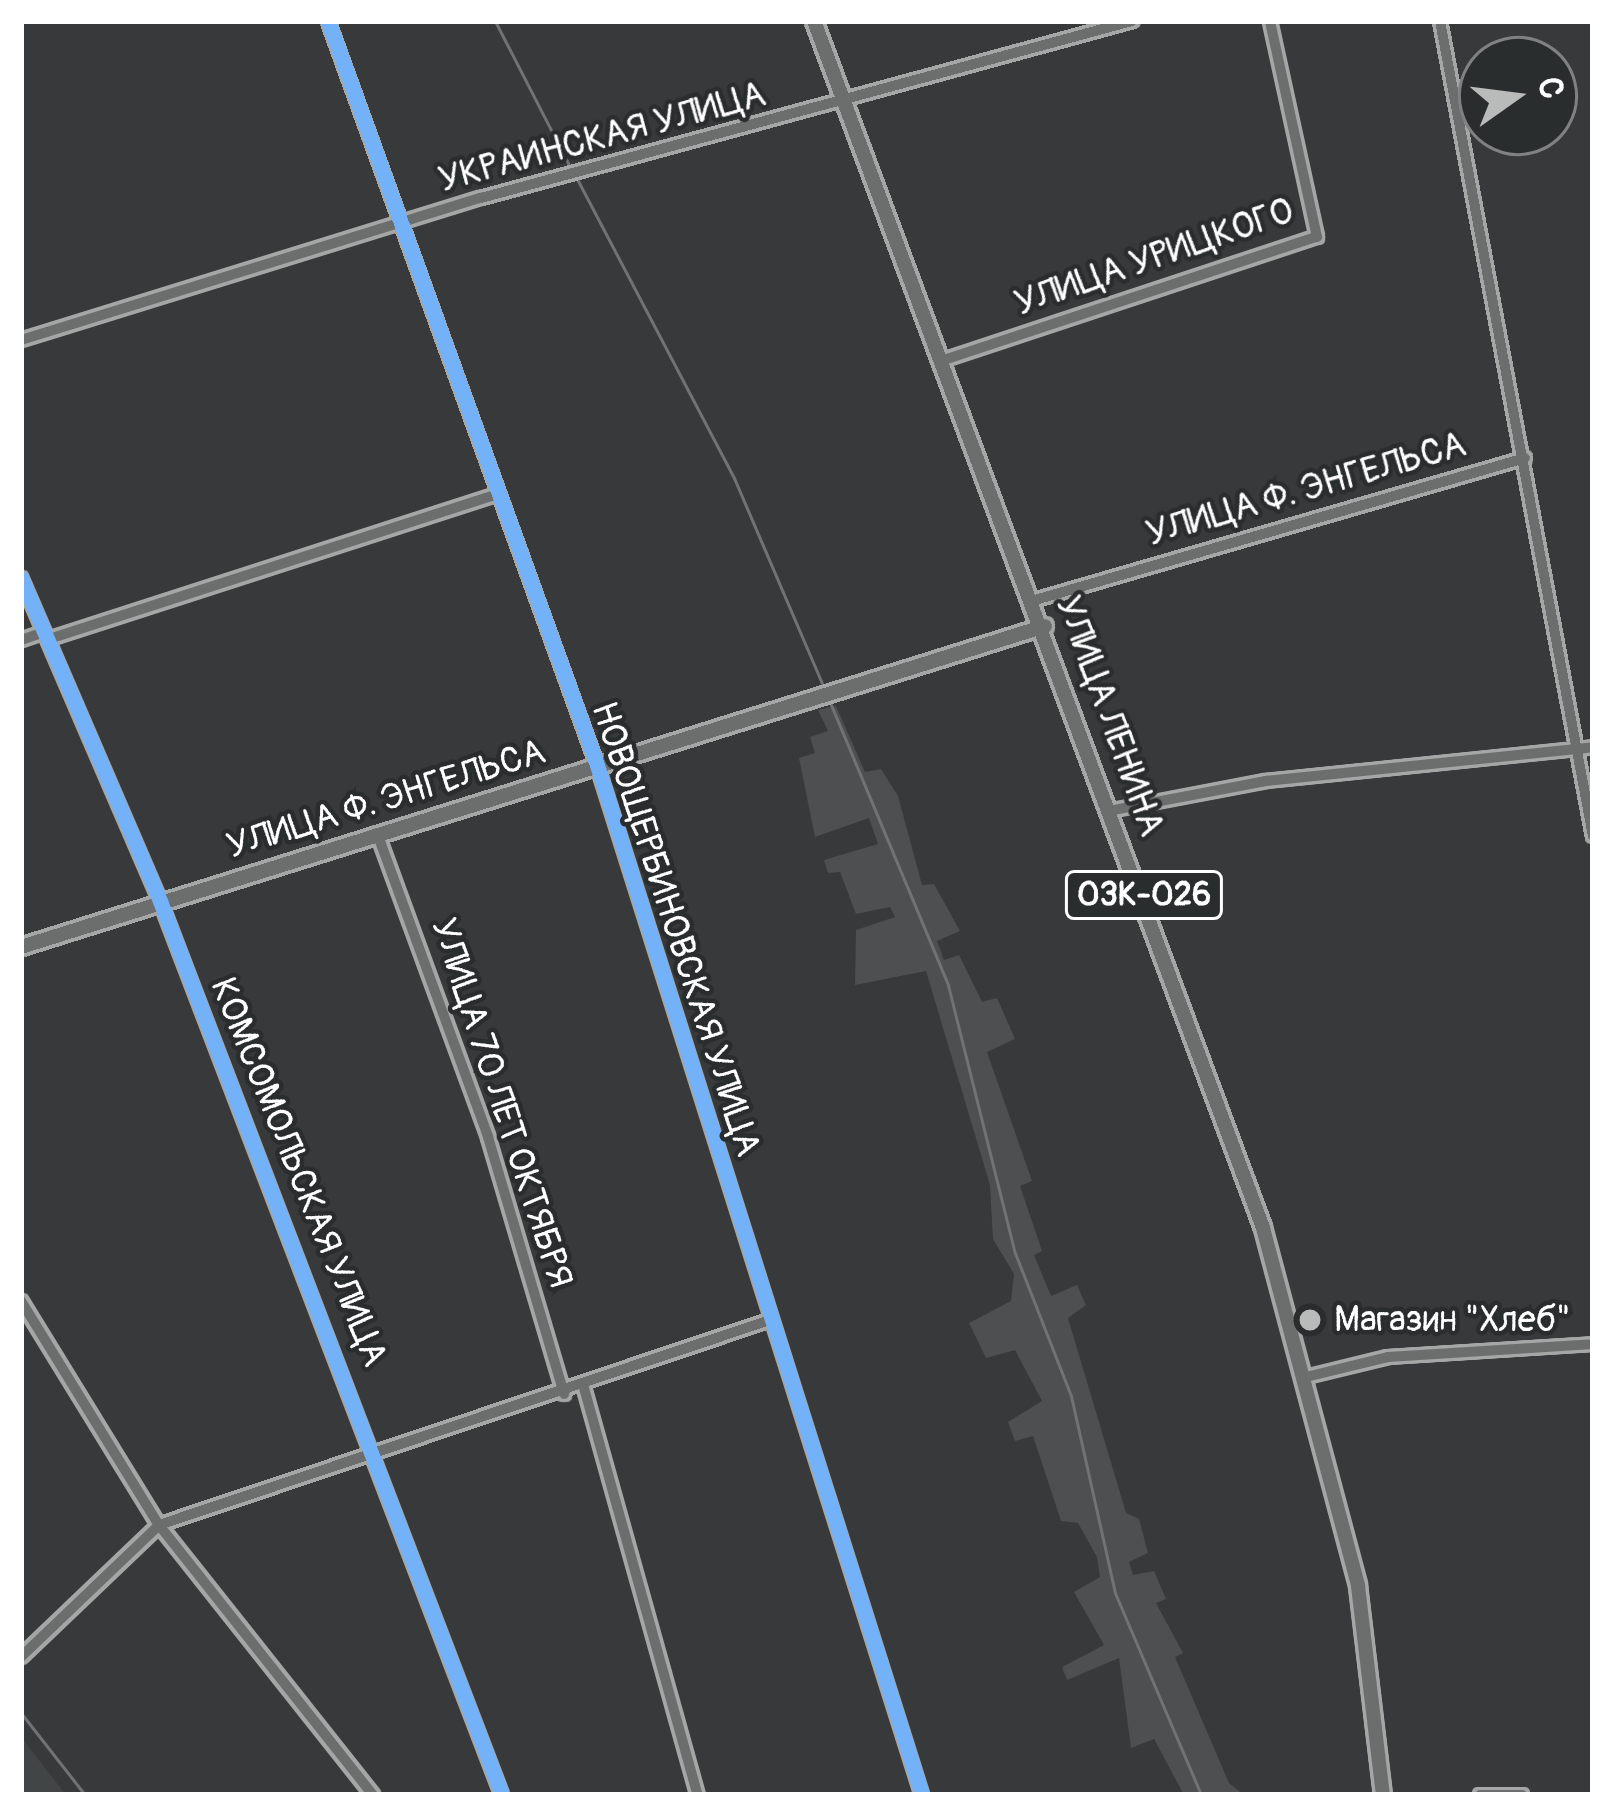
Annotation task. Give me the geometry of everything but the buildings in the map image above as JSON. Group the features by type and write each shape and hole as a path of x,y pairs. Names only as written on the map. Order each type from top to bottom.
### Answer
{"main road":[{"name":"УЛИЦА ЛЕНИНА","path":"814,21 1114,810 1306,1377 1358,1586 1383,1795"},
{"name":"УЛИЦА Ф. ЭНГЕЛЬСА","path":"21,947 1045,626"}],"street":[{"name":"НОВОЩЕРБИНОВСКАЯ УЛИЦА","path":"328,21 597,766 767,1321 922,1795"},
{"name":"УКРАИНСКАЯ УЛИЦА","path":"21,340 398,225 1132,21"},
{"name":"УЛИЦА УРИЦКОГО","path":"941,361 1317,237 1270,21"},
{"path":"1440,21 1593,836"},
{"name":"УЛИЦА Ф. ЭНГЕЛЬСА","path":"1035,600 1525,458"},
{"path":"21,640 496,495"},
{"name":"КОМСОМОЛЬСКАЯ УЛИЦА","path":"21,578 160,901 378,1455 502,1795"},
{"path":"1114,810 1266,782 1593,747"},
{"name":"УЛИЦА 70 ЛЕТ ОКТЯБРЯ","path":"377,832 488,1137 564,1394"},
{"path":"21,1300 159,1525 374,1795"},
{"path":"21,1657 159,1525 584,1388 767,1321"},
{"path":"1306,1377 1388,1357 1593,1344"},
{"path":"584,1388 698,1795"},
{"path":"1480,1795 1522,1795"}],"shaded area":[{"path":"836,706 865,772 881,769 898,796 922,885 934,884 960,931 937,941 944,960 959,955 982,1002 997,998 1015,1039 987,1052 1032,1181 1020,1186 1042,1251 1034,1255 1051,1296 1077,1285 1086,1305 1068,1318 1126,1513 1139,1519 1148,1553 1129,1562 1133,1575 1154,1571 1166,1599 1156,1603 1183,1653 1175,1657 1229,1783 1244,1795 1184,1795 1154,1739 1131,1748 1119,1658 1067,1680 1062,1667 1104,1645 1074,1592 1100,1577 1097,1557 1078,1523 1061,1521 1033,1436 1015,1441 1008,1422 1042,1401 1015,1350 986,1358 969,1323 1011,1301 1014,1274 993,1239 990,1185 926,971 855,985 856,930 895,917 890,907 856,914 840,872 828,873 824,860 878,844 869,818 815,837 799,758 815,753 810,737 828,731 818,710"},
{"path":"21,1737 66,1795 21,1795"}],"waterway":[{"path":"495,21 571,169"},
{"path":"576,177 734,478 822,683"},
{"path":"829,700 948,985 1015,1253 1071,1396 1115,1593 1201,1795"},
{"path":"21,1713 85,1795"}],"cycle path":[{"path":"328,21 597,765 922,1795"},
{"path":"21,578 160,901 502,1795"}],"place":[{"name":"Магазин \"Хлеб\"","path":"1310,1320"}]}
